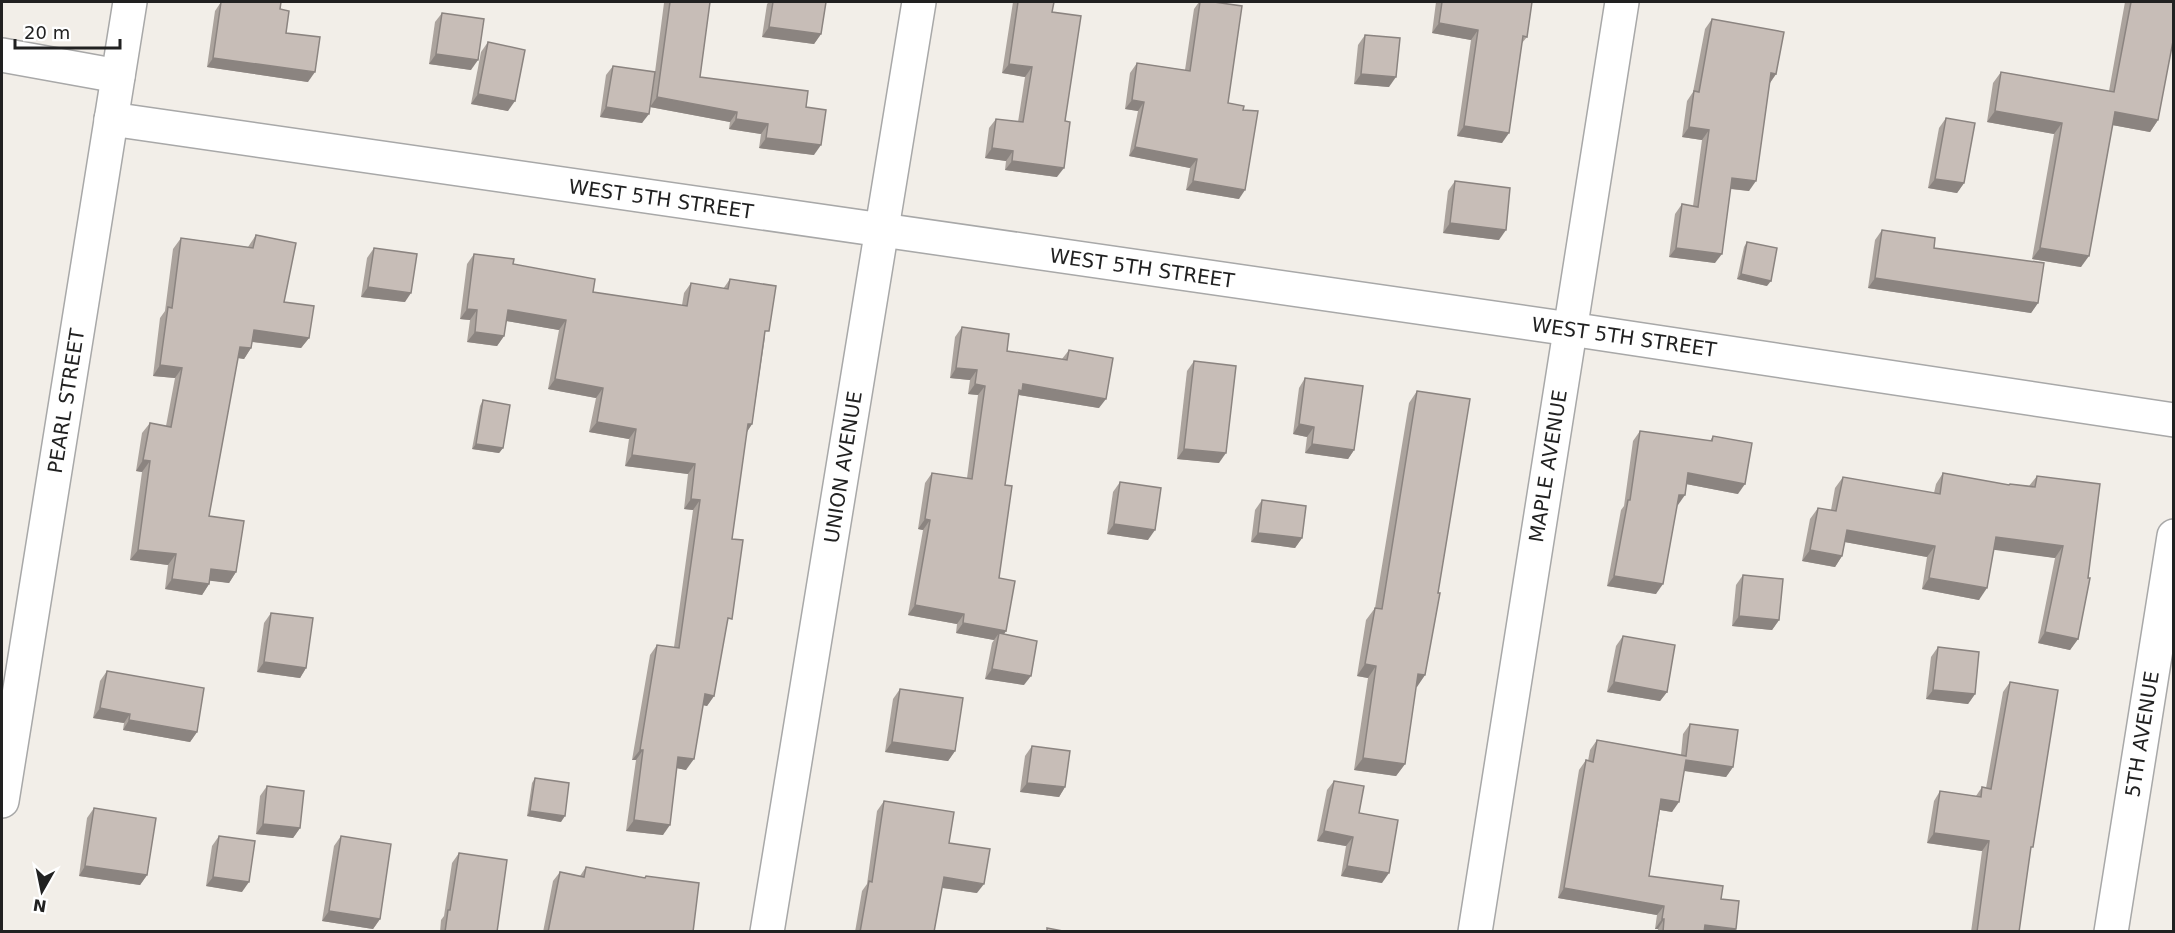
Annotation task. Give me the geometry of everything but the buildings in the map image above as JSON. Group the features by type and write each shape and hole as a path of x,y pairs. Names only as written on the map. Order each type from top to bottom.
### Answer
{"street":[{"name":"PEARL STREET","path":"2,801 130,2"},
{"name":"UNION AVENUE","path":"767,932 919,2"},
{"name":"MAPLE AVENUE","path":"1475,932 1622,2"},
{"path":"2,55 118,76"},
{"name":"WEST 5TH STREET","path":"111,119 1570,329 2174,420"},
{"name":"5TH AVENUE","path":"2111,932 2174,536"}]}
